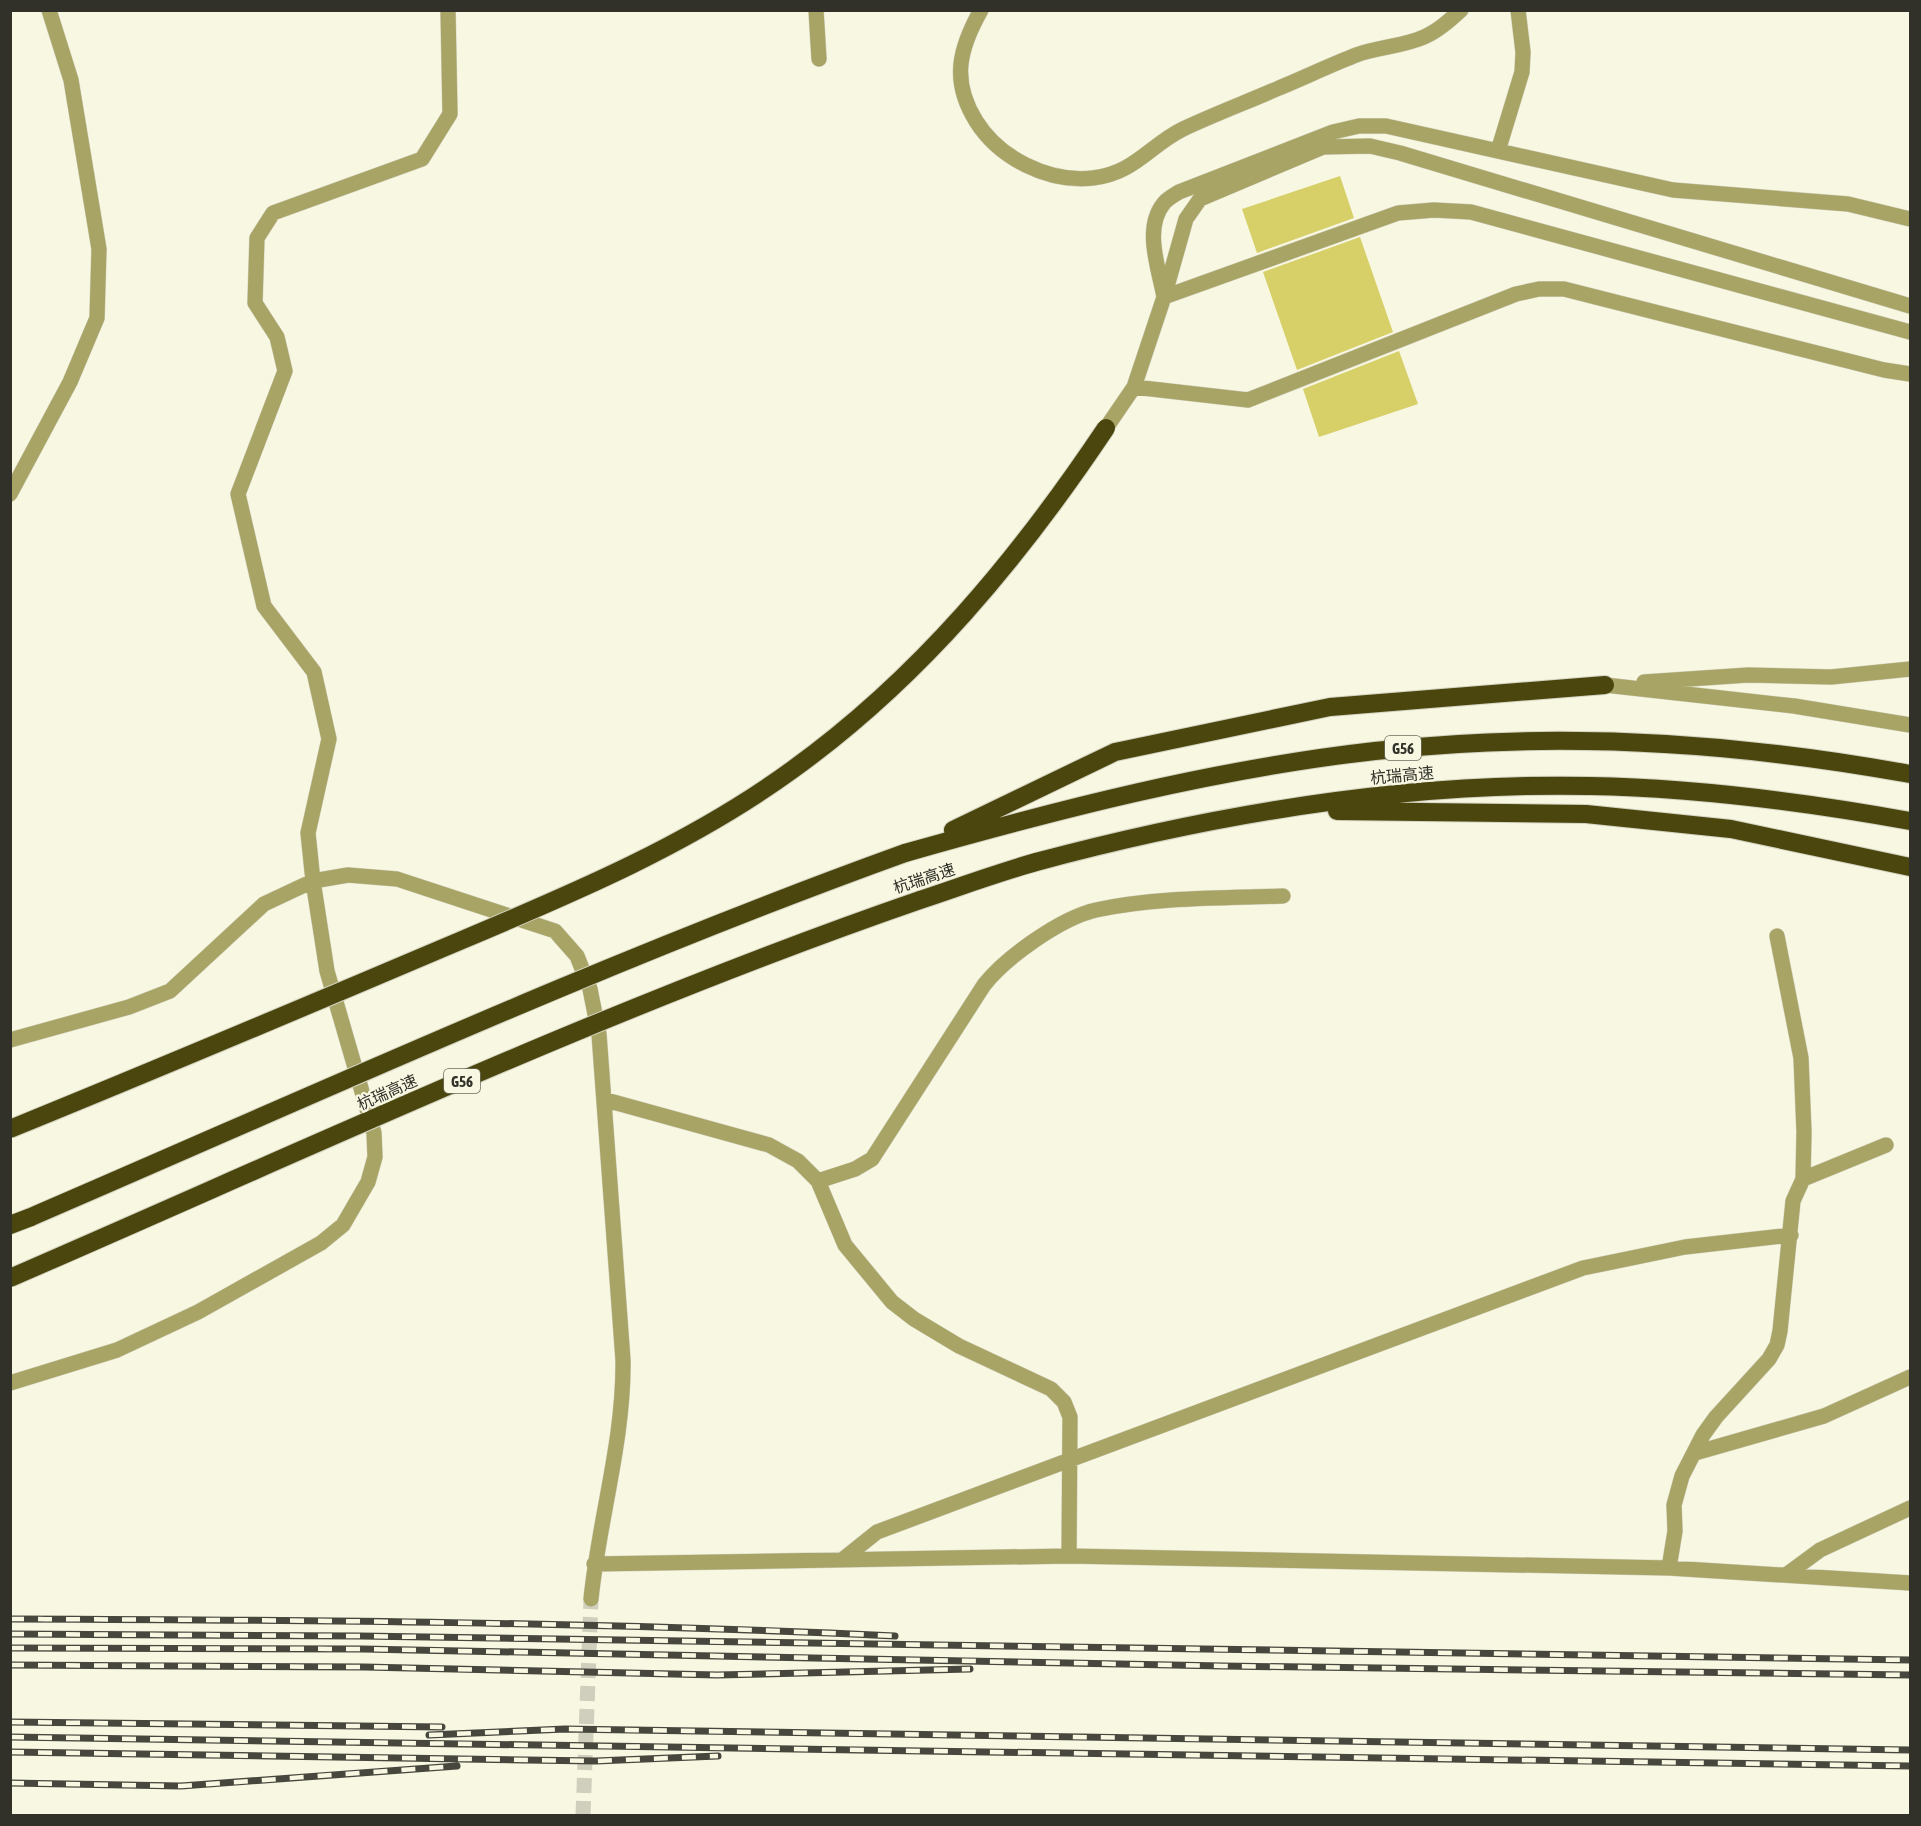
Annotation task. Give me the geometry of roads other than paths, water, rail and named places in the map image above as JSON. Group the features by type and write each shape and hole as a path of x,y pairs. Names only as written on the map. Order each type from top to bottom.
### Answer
{"highway":[{"path":"10,1130 532,910 661,850 729,812 791,771 838,735 924,657 1003,572 1106,428"},
{"path":"905,853 1115,752 1330,707 1605,685"},
{"name":"杭瑞高速","path":"10,1225 31,1218 711,925 905,853 1047,813 1191,779 1283,764 1409,748 1486,742 1580,742 1720,748 1854,764 1911,774"},
{"name":"杭瑞高速","path":"10,1278 624,1011 746,962 920,900 1033,863 1148,834 1260,812 1366,798 1469,789 1589,786 1707,793 1833,807 1911,821"},
{"path":"1260,812 1446,810 1586,813 1731,829 1911,867"}],"street":[{"path":"10,494 70,382 97,318 99,249 71,80 49,10"},
{"path":"10,1383 117,1350 198,1312 321,1244 344,1225 368,1182 375,1157 374,1133 327,971 308,833 329,739 314,672 264,606 238,494 285,371 277,337 255,303 257,238 273,213 422,159 450,114 448,10"},
{"path":"816,10 819,59"},
{"path":"981,10 967,36 961,56 962,90 979,125 994,141 1029,167 1051,175 1083,178 1115,172 1140,161 1181,130 1357,55 1426,37 1461,10"},
{"path":"1498,151 1522,72 1523,52 1518,10"},
{"path":"1164,297 1153,239 1156,218 1164,203 1179,192 1333,132 1359,126 1386,126 1673,190 1848,204 1911,219"},
{"path":"1106,428 1134,387 1164,297 1186,219 1200,200 1323,147 1370,146 1400,153 1911,306"},
{"path":"1164,297 1398,213 1434,210 1471,212 1911,332"},
{"path":"1134,387 1248,399 1516,294 1539,289 1564,289 1884,370 1911,374"},
{"path":"1605,685 1748,675 1831,677 1911,669"},
{"path":"1605,685 1794,706 1911,725"},
{"path":"10,1040 129,1007 170,991 264,904 313,881 348,875 397,879 555,931 577,956 590,989 599,1034 606,1100 623,1395 619,1433 594,1564 591,1599"},
{"path":"818,1181 855,1169 872,1159 984,985 998,966 1017,950 1096,910 1177,900 1283,896"},
{"path":"1669,1568 1675,1531 1674,1505 1682,1476 1703,1435 1716,1417 1777,1346 1793,1201 1803,1179 1804,1095 1801,1058 1778,936"},
{"path":"606,1100 769,1145 798,1161 818,1181 845,1245 892,1302 914,1319 959,1346 1051,1389 1064,1402 1070,1417 1069,1556"},
{"path":"1803,1179 1886,1145"},
{"path":"842,1560 877,1532 1583,1268 1684,1247 1791,1235"},
{"path":"1695,1453 1824,1416 1911,1377"},
{"path":"1786,1575 1820,1550 1911,1508"},
{"path":"594,1564 1069,1556 1669,1568 1911,1583"}],"tunnel":[{"path":"583,1816 591,1599"}],"railway":[{"path":"10,1619 563,1625 895,1636"},
{"path":"10,1634 360,1636 1910,1660"},
{"path":"10,1648 363,1649 1223,1666 1910,1675"},
{"path":"10,1665 364,1667 717,1675 970,1669"},
{"path":"10,1722 442,1727"},
{"path":"429,1735 565,1729 1910,1750"},
{"path":"10,1737 1910,1766"},
{"path":"10,1752 596,1761 718,1756"},
{"path":"10,1783 181,1786 457,1766"}]}
